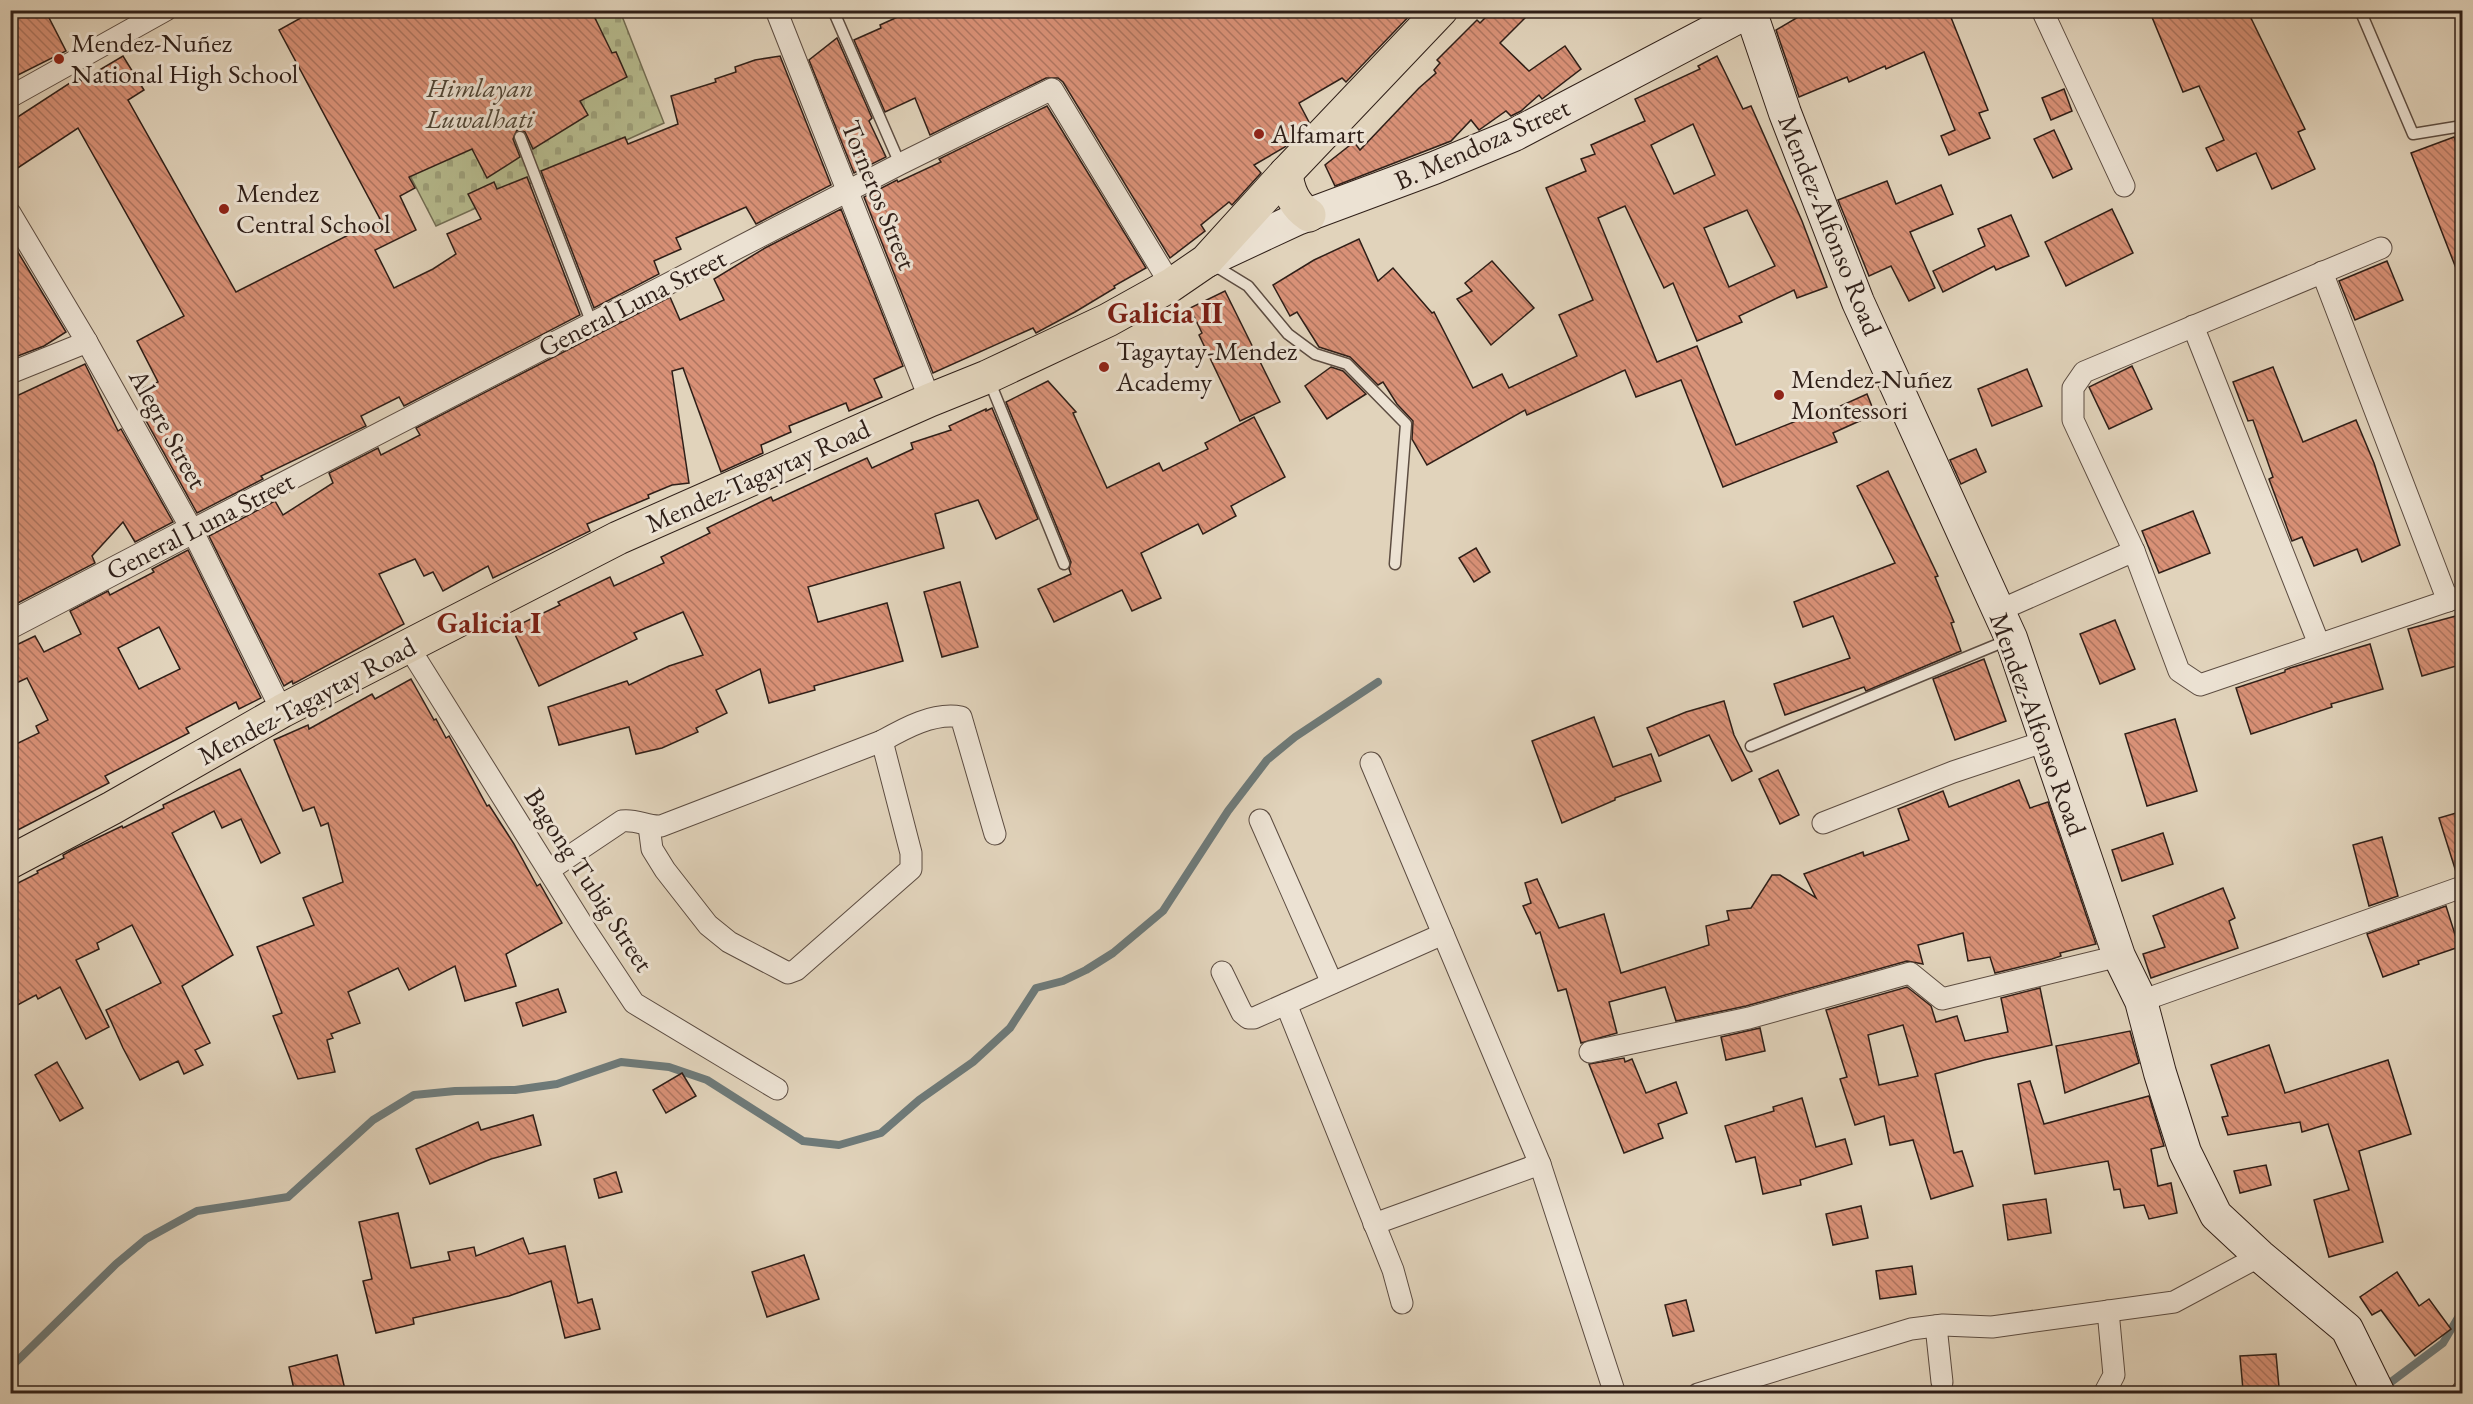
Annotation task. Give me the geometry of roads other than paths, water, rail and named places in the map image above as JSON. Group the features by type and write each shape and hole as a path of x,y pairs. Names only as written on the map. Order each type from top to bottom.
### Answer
{"main road":[{"name":"Mendez-Tagaytay Road","path":"10,862 112,808 282,711 618,538 987,377 1108,320 1170,285 1206,261 1441,10"},
{"name":"B. Mendoza Street","path":"1206,261 1264,232 1434,168 1514,135 1750,10"},
{"name":"Mendez-Alfonso Road","path":"1750,10 1785,113 1858,302 2004,625 2119,956 2140,1001 2185,1152 2216,1215 2260,1256 2347,1329 2379,1394"},
{"path":"1286,173 1292,197 1309,215"}],"street":[{"path":"10,97 166,10"},
{"name":"Torneros Street","path":"776,10 930,400"},
{"path":"2042,10 2124,186"},
{"name":"General Luna Street","path":"10,625 847,191 1052,89 1170,285"},
{"name":"Alegre Street","path":"10,213 87,342 192,530 282,711"},
{"path":"2322,272 2455,598 2200,685 2179,671 2134,551 2073,420 2073,388 2084,372 2322,272 2381,248"},
{"path":"2193,326 2319,644"},
{"path":"10,373 87,342"},
{"path":"2004,625 2134,551"},
{"name":"Bagong Tubig Street","path":"408,646 634,1003 777,1089"},
{"path":"549,870 622,821 633,819 650,826 661,826 882,741 915,724 951,716 961,717 995,834"},
{"path":"650,826 652,849 665,870 708,925 729,942 788,974 796,970 911,869 911,853 882,741"},
{"path":"1823,824 1953,772 2046,741"},
{"path":"1371,763 1540,1164 1615,1394"},
{"path":"1260,820 1332,983"},
{"path":"2140,1001 2463,887"},
{"path":"1222,972 1242,1013 1248,1018 1286,1004 1443,934"},
{"path":"1590,1052 1749,1018 1910,973 1942,999 2119,956"},
{"path":"1286,1004 1393,1270 1402,1303"},
{"path":"1374,1224 1540,1164"},
{"path":"1698,1394 1911,1329 1936,1326 1992,1327 2174,1302 2260,1256"},
{"path":"2104,1394 2114,1376 2108,1311"},
{"path":"1936,1326 1942,1382"}],"lane":[{"path":"833,10 900,164"},
{"path":"2360,10 2414,134 2463,126"},
{"path":"520,137 592,324"},
{"path":"1206,261 1248,286 1288,334 1315,354 1347,364 1406,424 1395,564"},
{"path":"987,377 1064,564"},
{"path":"1751,746 2004,625"}],"waterway":[{"path":"10,1368 116,1264 146,1239 197,1211 288,1197 373,1120 414,1095 455,1091 515,1090 557,1084 621,1062 669,1067 707,1080 803,1141 839,1145 881,1133 919,1100 973,1062 1010,1028 1036,988 1063,981 1086,970 1113,953 1163,911 1228,811 1267,760 1295,737 1378,682"},
{"path":"2383,1388 2443,1343 2462,1311"}],"place":[{"name":"Mendez-Nuñez National High School","path":"59,59"},
{"name":"Alfamart","path":"1259,134"},
{"name":"Mendez Central School","path":"224,209"},
{"name":"Tagaytay-Mendez Academy","path":"1104,367"},
{"name":"Mendez-Nuñez Montessori","path":"1779,395"}],"district":[{"name":"Galicia II","path":"1165,313"},
{"name":"Galicia I","path":"489,623"}],"park label":[{"name":"Himlayan Luwalhati","path":"480,104"}]}
